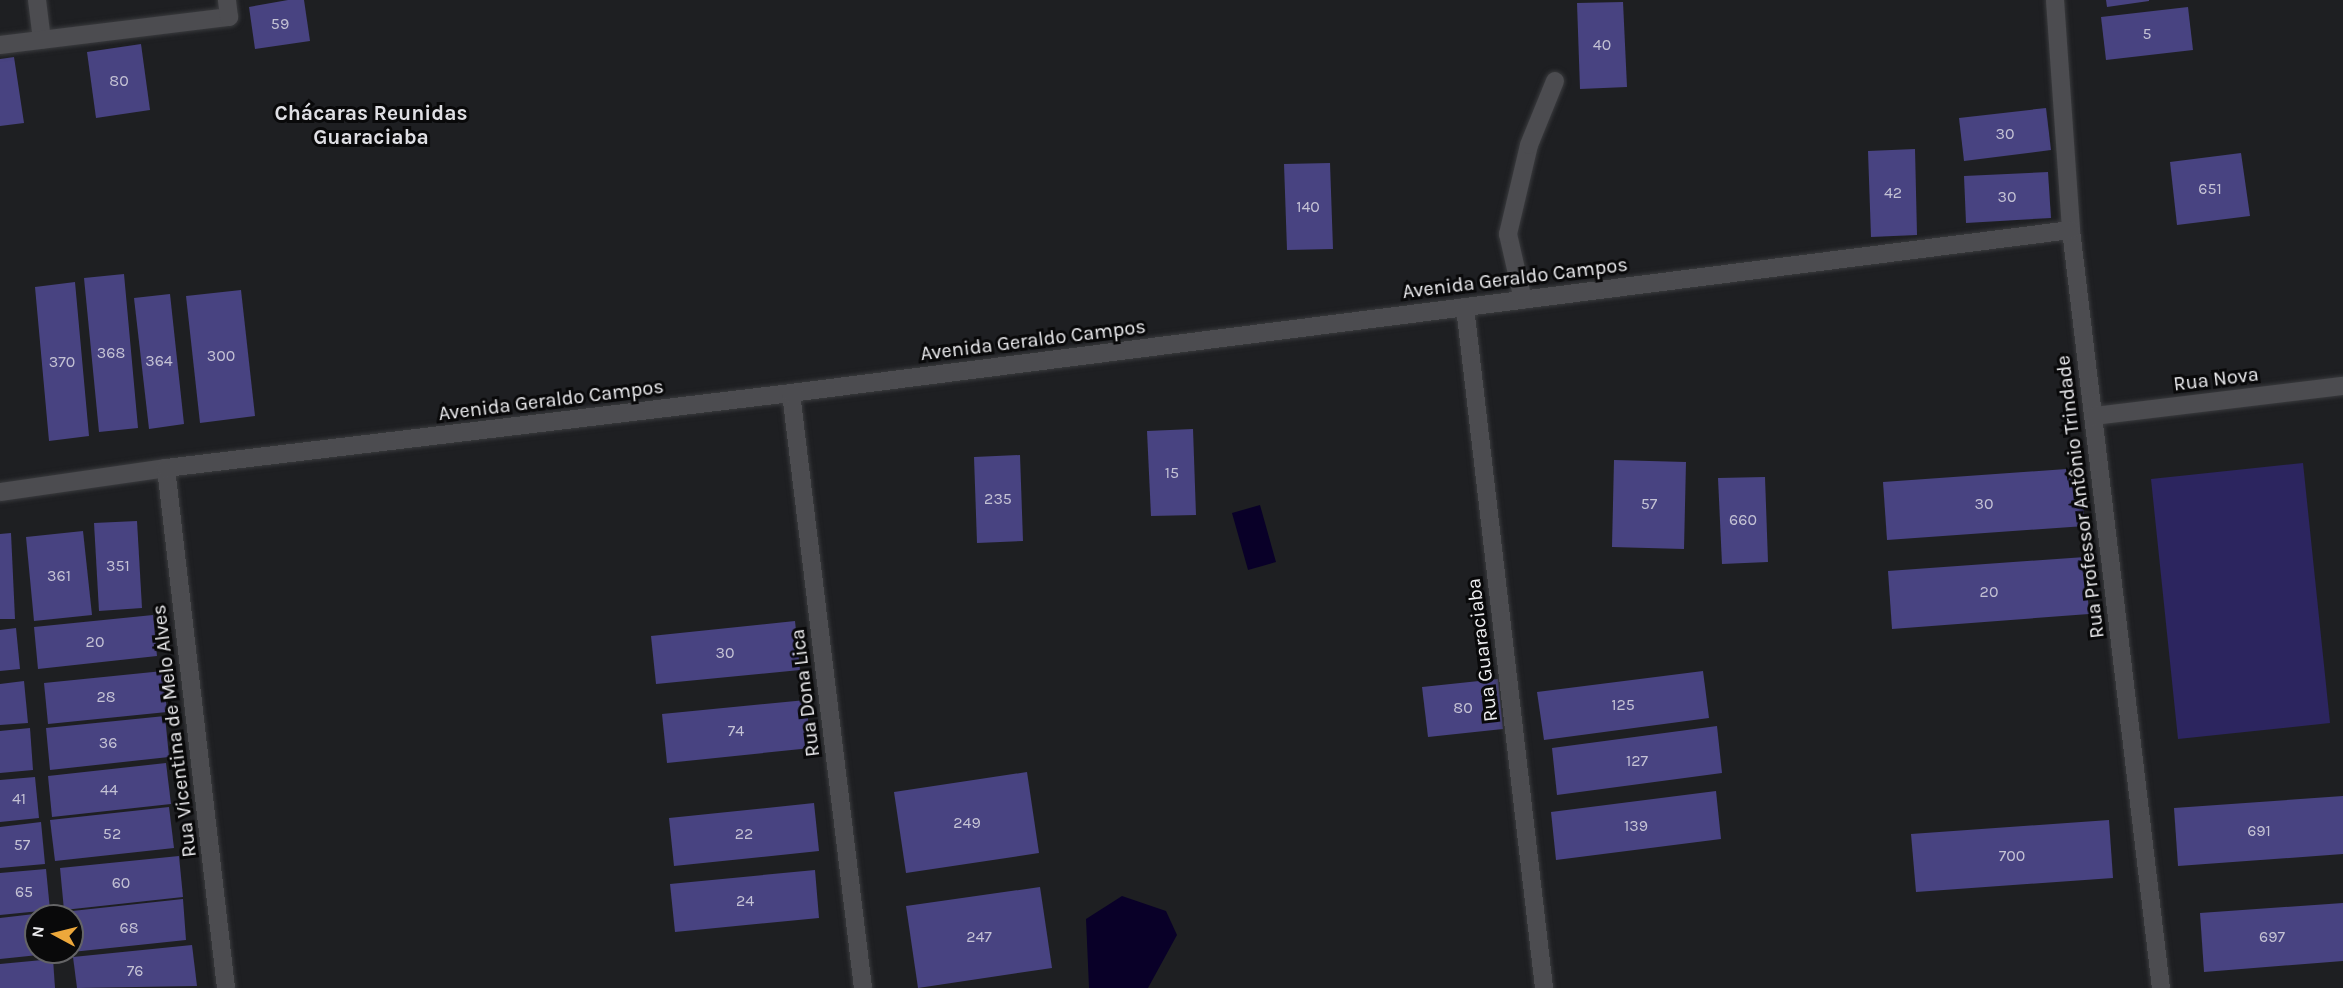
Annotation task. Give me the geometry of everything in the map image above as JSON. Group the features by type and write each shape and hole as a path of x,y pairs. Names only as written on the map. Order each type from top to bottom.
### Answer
{"street":[{"path":"37,0 42,40"},
{"name":"Rua Professor Antônio Trindade","path":"2055,0 2072,230 2161,988"},
{"path":"0,45 228,8"},
{"path":"1523,300 1508,234 1529,145 1555,81"},
{"name":"Avenida Geraldo Campos","path":"0,492 166,468 791,393 2072,230"},
{"name":"Rua Guaraciaba","path":"1465,308 1544,988"},
{"name":"Rua Nova","path":"2094,416 2343,386"},
{"name":"Rua Dona Lica","path":"791,393 863,988"},
{"name":"Rua Vicentina de Melo Alves","path":"166,468 226,988"}],"shaded area":[{"path":"2303,463 2330,723 2178,739 2151,479"},
{"path":"1260,505 1276,562 1248,570 1232,513"},
{"path":"1122,896 1166,911 1177,935 1148,988 1089,988 1086,919"}],"building":[{"path":"288,0 304,0 310,41 255,49 249,7"},
{"path":"2106,0 2149,0 2149,1 2107,7"},
{"path":"1623,2 1627,87 1580,89 1577,3"},
{"path":"2188,7 2193,50 2106,60 2101,17"},
{"path":"141,44 150,110 96,118 87,52"},
{"path":"14,57 24,123 0,126 0,59"},
{"path":"2046,108 2051,150 1964,161 1959,118"},
{"path":"1915,149 1917,235 1871,237 1868,151"},
{"path":"2241,153 2250,216 2177,225 2170,162"},
{"path":"1330,163 1333,249 1287,250 1284,164"},
{"path":"2048,172 2051,218 1966,223 1964,176"},
{"path":"124,274 138,428 99,432 84,278"},
{"path":"75,282 89,436 49,441 35,287"},
{"path":"241,290 255,416 200,423 186,296"},
{"path":"170,294 184,424 149,429 134,298"},
{"path":"1193,429 1196,515 1151,516 1147,431"},
{"path":"1020,455 1023,541 977,543 974,457"},
{"path":"1614,460 1686,462 1684,549 1612,547"},
{"path":"2080,468 2085,526 1887,540 1883,482"},
{"path":"1765,477 1768,562 1722,564 1718,478"},
{"path":"137,521 142,608 99,611 94,523"},
{"path":"83,531 92,615 34,621 26,537"},
{"path":"11,533 15,619 0,619 0,534"},
{"path":"2085,557 2089,614 1892,629 1888,571"},
{"path":"153,615 157,656 38,669 34,627"},
{"path":"795,621 800,670 656,684 651,636"},
{"path":"16,628 20,669 0,671 0,630"},
{"path":"163,671 167,712 48,724 44,683"},
{"path":"1703,671 1709,718 1544,740 1537,692"},
{"path":"1498,679 1503,729 1428,737 1422,687"},
{"path":"24,681 28,723 0,725 0,684"},
{"path":"806,700 811,748 667,763 662,714"},
{"path":"165,716 169,757 50,770 46,728"},
{"path":"1717,726 1722,773 1557,795 1552,748"},
{"path":"30,728 33,770 0,773 0,731"},
{"path":"166,763 171,804 52,817 48,776"},
{"path":"1027,772 1039,853 906,873 894,792"},
{"path":"35,777 39,818 0,822 0,780"},
{"path":"1716,791 1721,839 1556,860 1551,812"},
{"path":"2343,796 2343,854 2178,866 2174,808"},
{"path":"814,803 819,851 674,866 669,818"},
{"path":"169,807 174,848 55,861 50,820"},
{"path":"2109,820 2113,878 1916,892 1911,834"},
{"path":"41,822 45,864 0,868 0,827"},
{"path":"179,856 183,897 84,908 84,904 63,904 60,868"},
{"path":"46,869 49,904 24,904 24,913 0,915 0,873"},
{"path":"815,870 819,918 675,932 670,884"},
{"path":"1040,887 1052,968 918,988 906,906"},
{"path":"183,899 186,940 84,951 84,910"},
{"path":"2343,903 2343,961 2204,972 2200,913"},
{"path":"24,915 24,956 0,959 0,918"},
{"path":"192,945 197,986 77,988 74,964 84,964 84,956"},
{"path":"24,962 24,964 53,964 55,988 0,988 0,964"}],"district":[{"name":"Chácaras Reunidas Guaraciaba","path":"371,125"}]}
